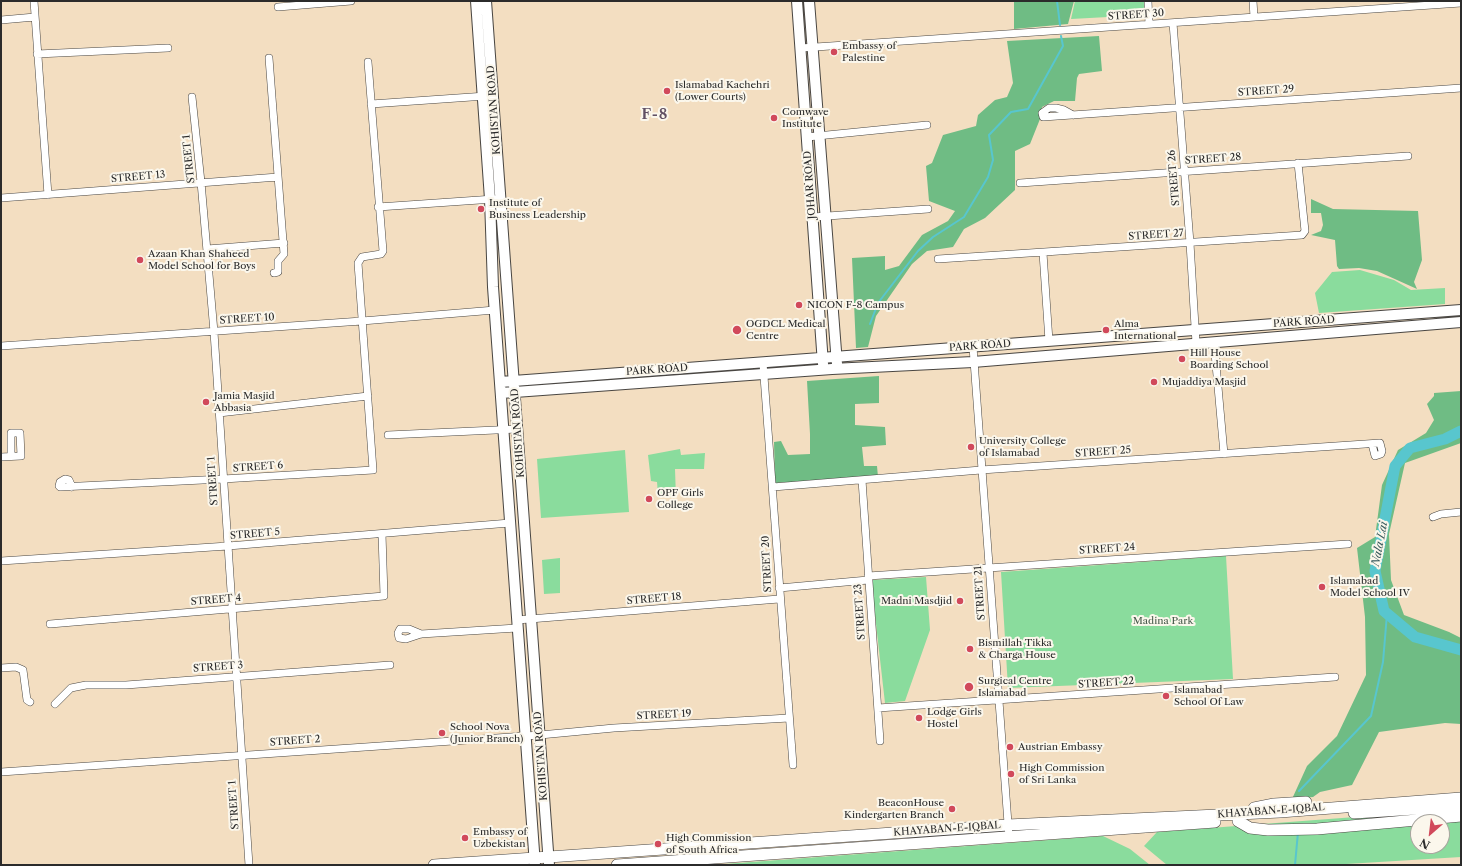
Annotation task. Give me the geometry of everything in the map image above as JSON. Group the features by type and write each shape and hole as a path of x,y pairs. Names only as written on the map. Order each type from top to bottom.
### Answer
{"main road":[{"path":"1461,790 1257,806 1239,817 1250,828 1268,830 1317,828 1461,816"},
{"name":"KHAYABAN-E-IQBAL","path":"617,865 664,864 1009,837 1461,798"},
{"name":"KHAYABAN-E-IQBAL","path":"434,865 549,861 1008,825 1239,817 1461,806"}],"street":[{"path":"34,1 48,195"},
{"path":"278,7 351,1"},
{"name":"KOHISTAN ROAD","path":"476,1 488,96"},
{"name":"KOHISTAN ROAD","path":"486,1 488,96 495,198 507,286 549,861"},
{"name":"JOHAR ROAD","path":"797,1 823,370"},
{"name":"JOHAR ROAD","path":"809,1 838,369"},
{"path":"1148,1 1149,24"},
{"path":"1253,1 1254,17"},
{"name":"STREET 30","path":"801,48 1461,3"},
{"path":"1,20 35,17"},
{"name":"STREET 26","path":"1172,23 1190,243 1196,343"},
{"path":"37,54 168,48"},
{"path":"269,58 284,243 284,254 278,261 278,272 274,273"},
{"path":"219,413 368,396 359,259 381,254 383,251 378,208 368,62"},
{"name":"STREET 29","path":"1073,115 1461,88"},
{"path":"371,104 488,96"},
{"name":"STREET 1","path":"192,97 214,332 240,755 249,865"},
{"path":"807,137 926,125"},
{"name":"STREET 28","path":"1020,183 1408,156"},
{"name":"STREET 27","path":"938,260 1304,234 1298,163"},
{"name":"STREET 13","path":"1,198 278,177"},
{"path":"378,208 495,198"},
{"name":"KOHISTAN ROAD","path":"495,198 493,287 535,861"},
{"path":"813,217 928,209"},
{"path":"207,249 284,243"},
{"path":"1043,253 1049,341"},
{"path":"493,287 507,286"},
{"path":"495,310 508,309"},
{"name":"STREET 10","path":"1,346 214,332 495,310"},
{"name":"PARK ROAD","path":"500,382 1461,310"},
{"name":"PARK ROAD","path":"501,393 838,369 973,362 1461,322"},
{"path":"1214,342 1224,454"},
{"name":"STREET 21","path":"973,347 1009,837"},
{"name":"STREET 20","path":"763,363 773,487 779,599 793,765"},
{"name":"STREET 6","path":"72,487 223,480 373,470 368,396"},
{"path":"388,435 517,429"},
{"name":"STREET 25","path":"773,487 981,470 1380,443 1382,451 1381,454 1375,456 1372,444"},
{"path":"1,457 11,456"},
{"name":"STREET 23","path":"862,480 880,741"},
{"path":"1433,517 1441,514 1461,512"},
{"name":"STREET 5","path":"1,560 228,546 510,523"},
{"name":"STREET 4","path":"50,624 384,596 382,534"},
{"name":"STREET 24","path":"779,588 988,567 1348,544"},
{"name":"STREET 18","path":"421,634 517,624 531,619 779,599"},
{"name":"STREET 3","path":"54,704 68,690 86,685 126,685 390,665"},
{"path":"1,668 20,668 23,670 27,700 30,702"},
{"name":"STREET 22","path":"878,708 1336,677"},
{"name":"STREET 19","path":"526,736 614,728 789,718"},
{"name":"STREET 2","path":"1,772 526,736"}],"green space":[{"path":"1014,1 1074,1 1068,24 1014,29"},
{"path":"1075,1 1144,1 1145,15 1071,19"},
{"path":"1099,36 1102,71 1079,74 1077,78 1075,101 1054,101 1042,107 1040,119 1030,144 1015,151 1015,190 985,218 964,229 953,247 927,251 912,264 876,316 868,347 856,348 852,258 885,256 885,270 899,266 922,235 948,221 955,211 929,201 926,166 932,163 943,135 976,126 978,115 995,100 1007,97 1013,83 1007,41"},
{"path":"1311,199 1333,209 1418,211 1422,260 1414,282 1417,289 1377,271 1359,268 1339,269 1337,266 1335,240 1311,235 1321,231 1323,225 1321,213 1311,213"},
{"path":"1360,270 1394,280 1411,290 1445,288 1445,304 1319,313 1315,293 1332,272"},
{"path":"879,376 879,403 855,404 855,425 885,427 886,445 862,447 864,466 877,466 878,477 775,483 774,442 781,441 788,455 810,454 807,381"},
{"path":"1461,391 1461,443 1405,463 1389,534 1391,580 1404,615 1461,638 1461,724 1445,723 1379,732 1352,785 1320,792 1313,797 1292,799 1307,766 1337,736 1366,675 1365,617 1357,548 1375,537 1382,485 1398,450 1426,433 1434,420 1427,404 1434,396 1434,393"},
{"path":"680,449 681,455 705,453 704,469 675,469 676,498 658,494 657,482 651,481 648,455"},
{"path":"625,450 629,512 541,518 537,459"},
{"name":"Madina Park","path":"1226,556 1233,679 1008,688 1001,572"},
{"path":"560,558 560,593 544,594 542,560"},
{"path":"926,577 930,630 905,701 885,703 871,580"},
{"path":"1461,809 1461,857 1330,865 1167,865 1144,846 1157,832"},
{"path":"1103,836 1130,849 1150,865 711,865"}],"waterway":[{"path":"1057,1 1060,25"},
{"path":"870,324 878,303 918,251 933,237 964,217 988,177 993,160 989,135 1011,112 1028,109 1063,46 1061,36"},
{"name":"Nala Lai","path":"1461,431 1445,439 1410,448 1395,466 1375,571 1384,611 1415,637 1461,650"},
{"path":"1299,791 1371,716 1383,662 1387,614"},
{"path":"1295,865 1298,832"}],"place":[{"name":"Embassy of Palestine","path":"834,52"},
{"name":"Islamabad Kachehri (Lower Courts)","path":"667,91"},
{"name":"Comwave Institute","path":"774,118"},
{"name":"Institute of Business Leadership","path":"481,209"},
{"name":"Azaan Khan Shaheed Model School for Boys","path":"140,260"},
{"name":"NICON F-8 Campus","path":"799,305"},
{"name":"OGDCL Medical Centre","path":"737,330"},
{"name":"Alma International","path":"1106,330"},
{"name":"Hill House Boarding School","path":"1182,359"},
{"name":"Mujaddiya Masjid","path":"1154,382"},
{"name":"Jamia Masjid Abbasia","path":"206,402"},
{"name":"University College of Islamabad","path":"971,447"},
{"name":"OPF Girls College","path":"649,499"},
{"name":"Islamabad Model School IV","path":"1322,587"},
{"name":"Madni Masdjid","path":"960,601"},
{"name":"Bismillah Tikka & Charga House","path":"970,649"},
{"name":"Surgical Centre Islamabad","path":"969,687"},
{"name":"Islamabad School Of Law","path":"1166,696"},
{"name":"Lodge Girls Hostel","path":"919,718"},
{"name":"School Nova (Junior Branch)","path":"442,733"},
{"name":"Austrian Embassy","path":"1010,747"},
{"name":"High Commission of Sri Lanka","path":"1011,774"},
{"name":"BeaconHouse Kindergarten Branch","path":"952,809"},
{"name":"Embassy of Uzbekistan","path":"465,838"},
{"name":"High Commission of South Africa","path":"658,844"}],"district":[{"name":"F-8","path":"655,115"}]}
